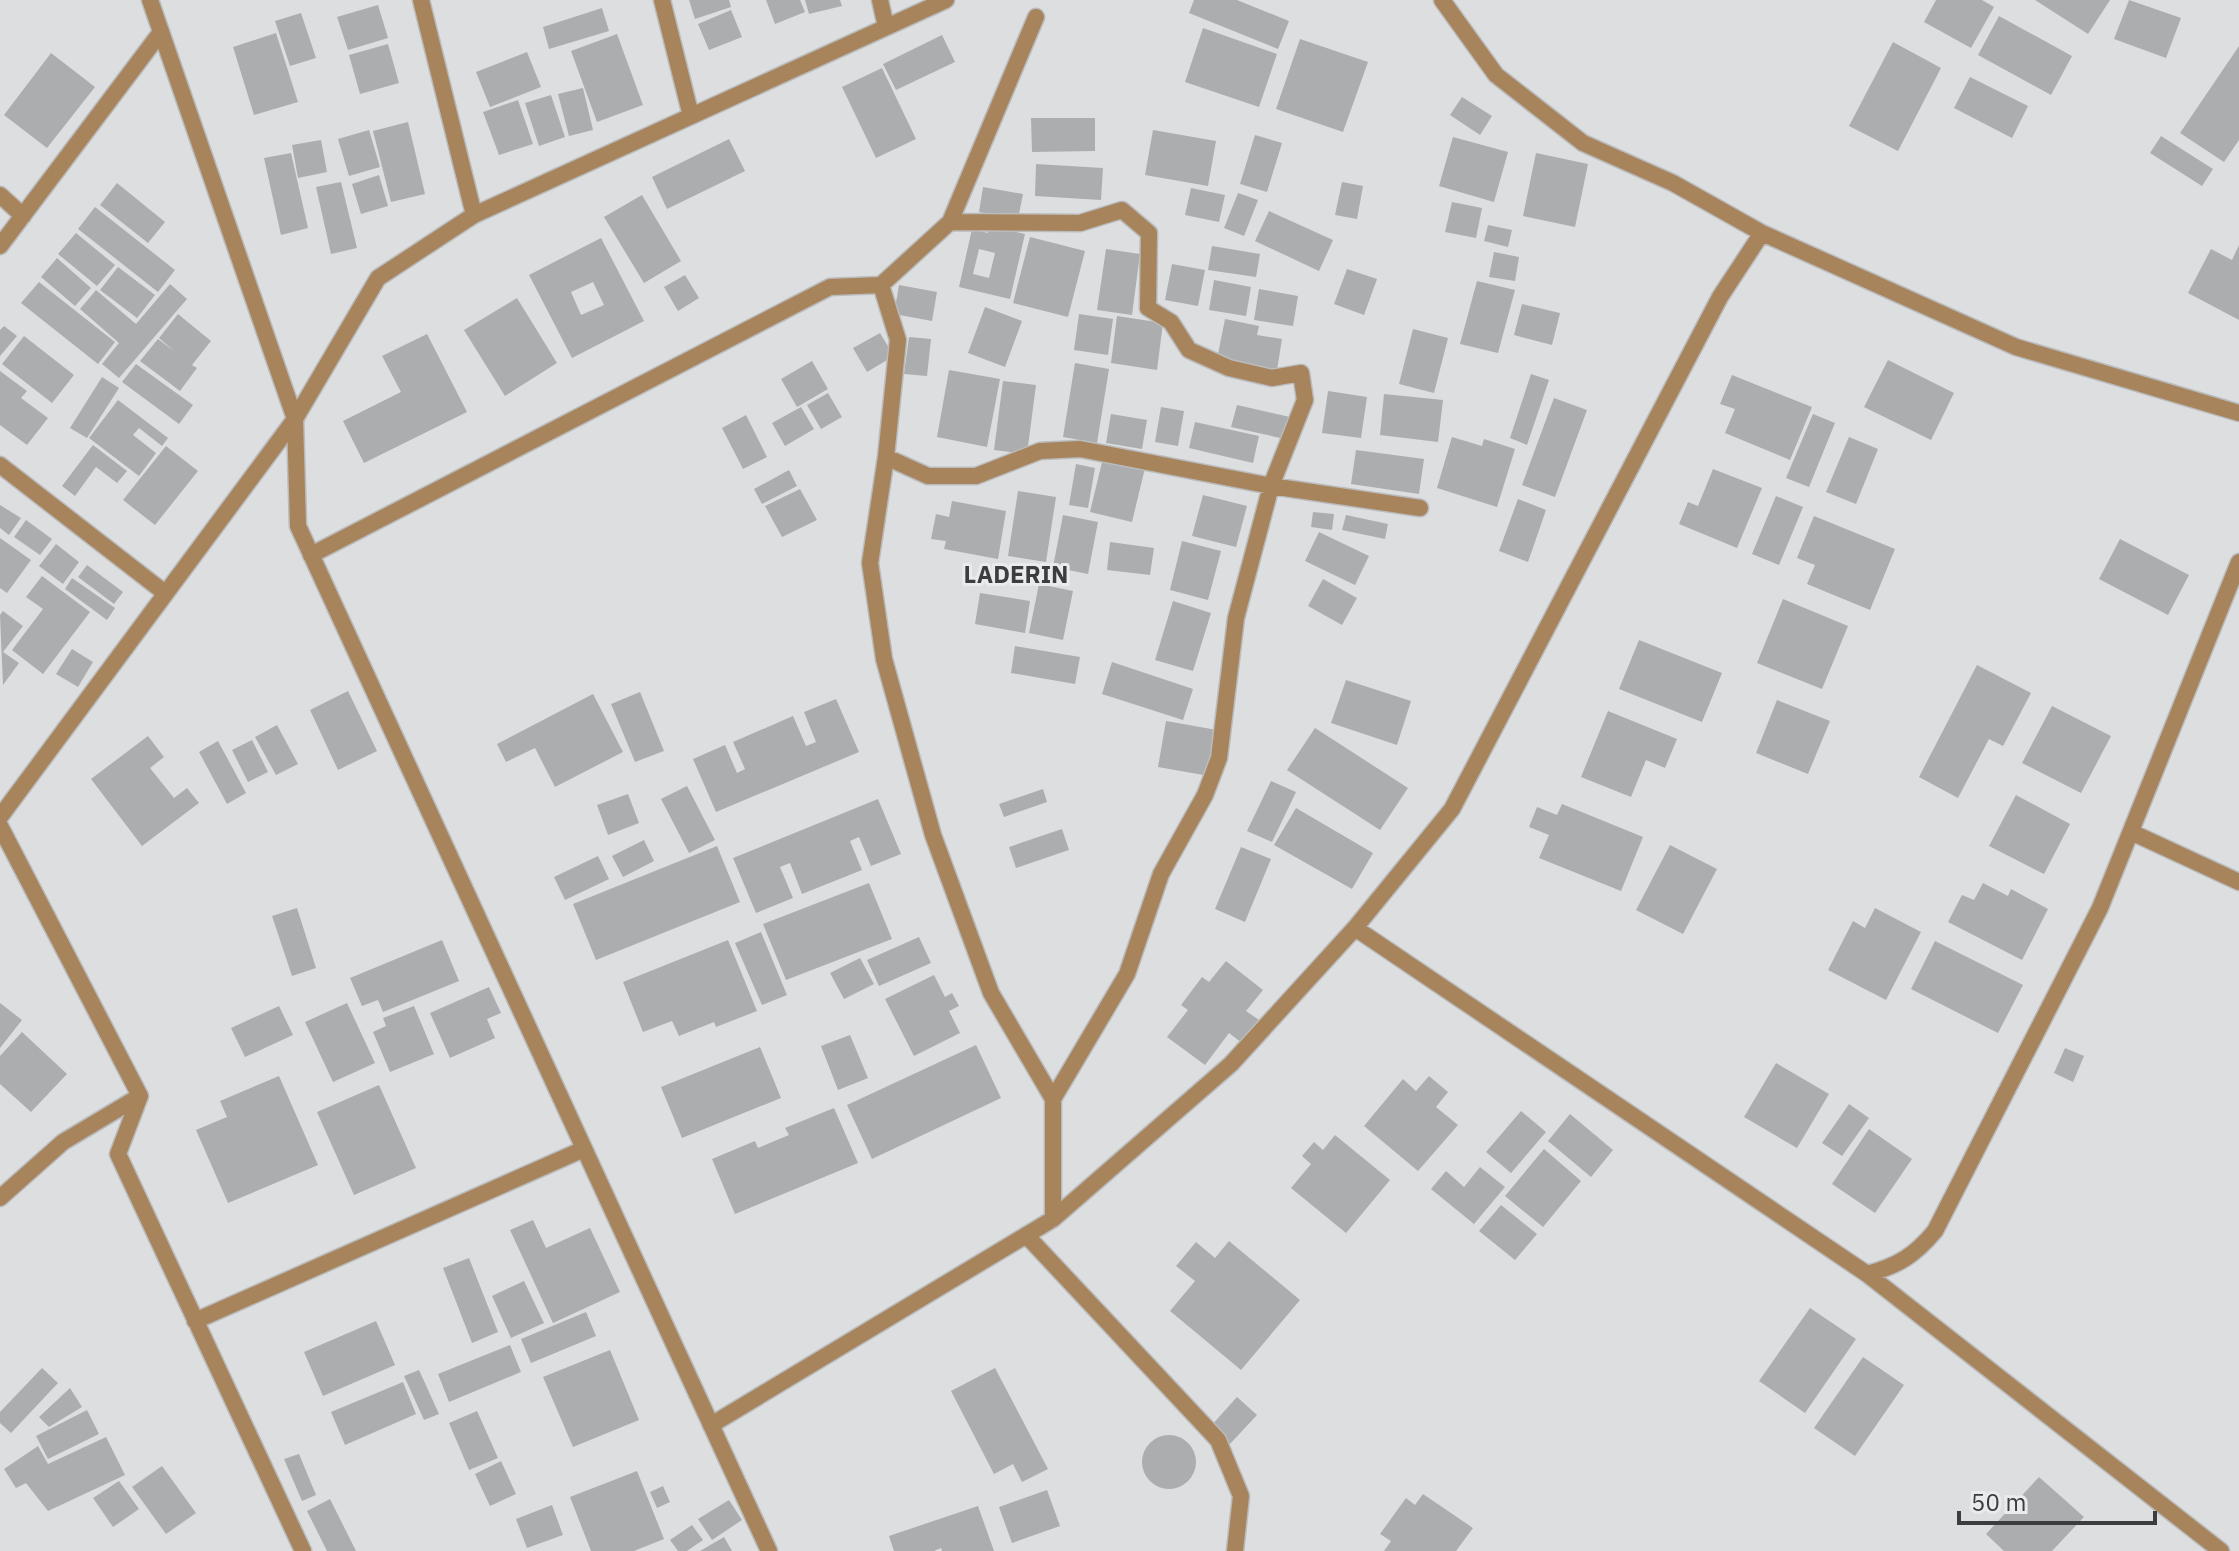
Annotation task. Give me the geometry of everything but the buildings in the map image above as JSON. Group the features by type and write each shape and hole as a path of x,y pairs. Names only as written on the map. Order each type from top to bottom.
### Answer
{"street":[{"path":"150,0 295,419 298,526 769,1551"},
{"path":"421,0 474,215"},
{"path":"662,0 691,116"},
{"path":"880,0 886,27"},
{"path":"0,817 295,419 378,278 474,215 946,0"},
{"path":"1442,0 1496,75 1583,143 1673,183 1762,233 2016,347 2239,413"},
{"path":"311,555 830,287 881,285 950,222 1036,17"},
{"path":"0,246 161,32"},
{"path":"0,195 23,216"},
{"path":"950,222 1080,223 1122,210 1149,233 1148,308 1171,322 1189,350 1229,368 1272,378 1301,373 1305,400 1271,486 1236,618 1219,758 1205,795 1161,874 1127,974 1053,1099"},
{"path":"711,1425 1053,1219 1231,1064 1355,928 1452,809 1720,297 1762,233"},
{"path":"881,285 898,340 886,457 870,563 884,659 933,835 991,993 1053,1099 1053,1219"},
{"path":"886,457 928,476 976,476 1040,451 1080,449 1271,486 1420,508"},
{"path":"0,465 165,593"},
{"path":"1867,1274 1895,1266 1916,1253 1935,1231 2100,908 2239,562"},
{"path":"0,826 140,1096 118,1154 303,1551"},
{"path":"2131,832 2239,882"},
{"path":"1355,928 1867,1274 2221,1551"},
{"path":"0,1198 63,1142 140,1096"},
{"path":"195,1321 584,1149"},
{"path":"1026,1235 1218,1440 1241,1496 1235,1551"}],"district":[{"name":"LADERIN","path":"1016,575"}]}
